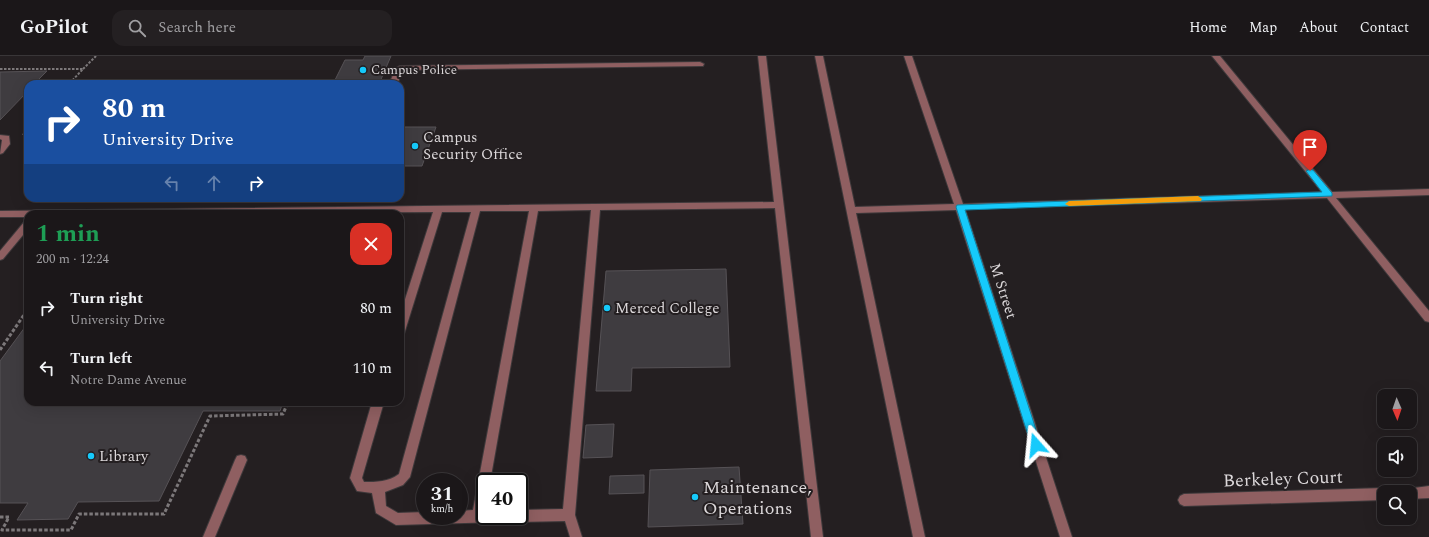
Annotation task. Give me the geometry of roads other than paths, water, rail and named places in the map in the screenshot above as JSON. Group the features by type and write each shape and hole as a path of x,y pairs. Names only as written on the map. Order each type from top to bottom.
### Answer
{"street":[{"path":"762,56 817,537"},
{"path":"819,56 919,537"},
{"name":"M Street","path":"908,56 960,207 1066,537"},
{"path":"1216,56 1429,318"},
{"path":"395,80 400,68 700,64"},
{"path":"0,137 6,138 6,144 0,151"},
{"path":"852,210 1429,192"},
{"path":"404,210 779,205"},
{"path":"486,473 534,208"},
{"path":"576,537 569,515 596,208"},
{"path":"377,406 356,478 361,487 395,485 404,477 476,209"},
{"path":"404,318 438,210"},
{"path":"0,214 24,214"},
{"path":"0,256 24,228"},
{"path":"208,537 241,460"},
{"path":"378,487 380,509 396,519 476,516"},
{"path":"1417,493 1429,492"},
{"name":"Berkeley Court","path":"1184,500 1377,494"},
{"path":"528,516 569,515"}],"place":[{"name":"Campus Police","path":"363,70"},
{"name":"Campus Security Office","path":"415,146"},
{"name":"Merced College","path":"607,308"},
{"name":"Library","path":"91,456"},
{"name":"Maintenance, Operations","path":"695,497"}]}
